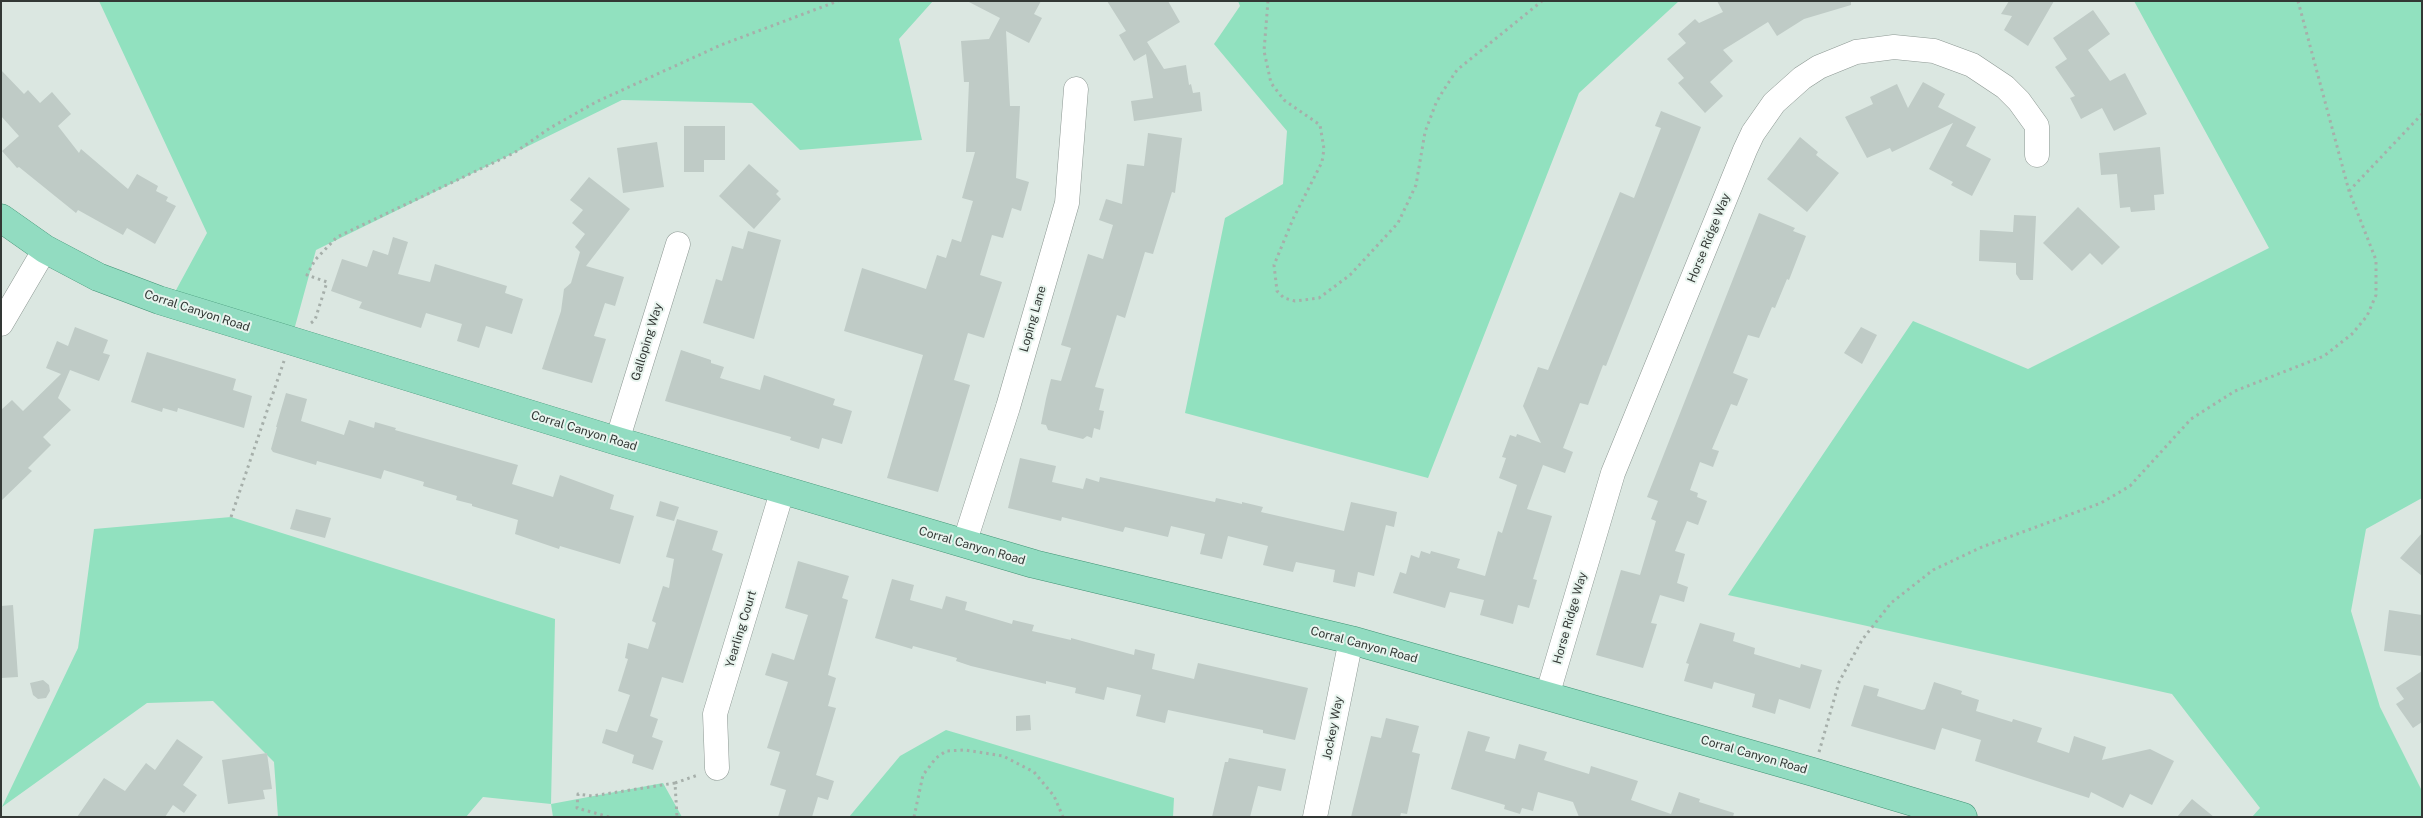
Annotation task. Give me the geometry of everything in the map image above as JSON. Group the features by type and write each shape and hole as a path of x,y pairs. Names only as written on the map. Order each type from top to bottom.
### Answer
{"main road":[{"name":"Corral Canyon Road","path":"1,218 45,249 98,277 150,296 290,341 782,492 1034,564 1351,640 1813,772 1963,817"}],"street":[{"name":"Horse Ridge Way","path":"1547,696 1613,473 1745,150 1763,117 1774,103 1802,78 1819,67 1856,52 1894,47 1934,51 1953,56 1989,75 2019,101 2037,126 2036,154"},
{"name":"Loping Lane","path":"964,544 1008,407 1067,202 1076,89"},
{"name":"Galloping Way","path":"617,441 678,244"},
{"path":"1,324 45,249"},
{"name":"Yearling Court","path":"717,768 715,714 782,492"},
{"name":"Jockey Way","path":"1315,817 1351,640"}],"path":[{"path":"231,517 290,341 315,320 327,282 307,275 315,260 337,237 514,153 550,128 596,102 721,45 838,1"},
{"path":"1268,1 1264,51 1271,83 1284,100 1320,125 1324,149 1322,162 1293,219 1274,265 1276,291 1284,298 1295,300 1319,298 1350,275 1398,223 1416,185 1425,132 1436,102 1443,91 1458,70 1542,1"},
{"path":"1813,772 1839,682 1862,640 1891,603 1933,570 1982,547 2100,504 2130,486 2191,418 2235,391 2324,356 2352,334 2366,316 2376,294 2376,260 2349,191 2298,1"},
{"path":"2349,191 2422,114"},
{"path":"914,817 923,775 936,758 946,752 965,750 1003,756 1034,772 1054,796 1063,817"},
{"path":"609,817 577,808 578,794 592,796 675,783 677,817"}],"green space":[{"path":"99,1 933,1 899,39 922,140 800,150 752,103 622,100 316,250 291,341 169,303 207,233"},
{"path":"1238,1 1679,1 1579,93 1428,478 1185,413 1225,218 1283,184 1287,131 1214,44 1240,6"},
{"path":"2134,1 2422,1 2422,498 2366,529 2351,611 2380,707 2422,791 2422,817 2252,817 2260,808 2172,694 1728,595 1913,321 2028,369 2269,248"},
{"path":"231,517 555,619 551,804 483,797 466,817 278,817 274,762 213,701 147,703 2,807 78,648 94,529"},
{"path":"946,730 1174,798 1173,817 849,817 900,756"},
{"path":"663,783 682,817 553,817 551,804"}],"building":[{"path":"967,1 1041,1 1034,14 1042,18 1029,43 1006,31 1010,106 1020,106 1016,178 1029,182 1021,211 1012,208 1003,238 992,235 980,275 1002,282 984,338 968,333 954,380 970,385 938,492 887,478 923,355 844,331 862,268 926,289 937,255 946,258 952,239 961,242 973,201 962,198 975,152 966,152 969,82 964,82 961,41 989,39 1000,18"},
{"path":"1107,1 1168,1 1180,22 1147,42 1164,69 1186,65 1189,85 1191,84 1193,93 1200,92 1202,111 1134,121 1131,101 1153,98 1146,54 1134,61 1119,35 1126,31"},
{"path":"1717,1 1851,1 1851,5 1804,19 1777,36 1768,22 1723,50 1733,61 1710,82 1723,96 1705,113 1678,83 1684,78 1667,59 1686,43 1678,34 1695,19 1699,23 1723,12"},
{"path":"2009,1 2054,1 2028,46 2004,30 2012,16 2001,14"},
{"path":"2093,10 2110,34 2088,50 2110,81 2125,73 2147,114 2114,131 2102,108 2081,119 2070,98 2075,96 2055,67 2067,59 2053,38"},
{"path":"1,70 24,94 28,90 40,103 52,92 71,114 58,126 79,153 81,149 128,189 137,174 158,186 156,191 168,197 166,201 176,206 155,244 127,228 123,235 78,210 76,213 19,167 17,168 2,151 19,136 1,116"},
{"path":"1923,82 1945,94 1938,107 1976,127 1966,146 1991,159 1972,196 1951,185 1953,182 1929,169 1953,123 1892,152 1890,148 1867,158 1845,117 1873,104 1870,97 1897,84 1908,108"},
{"path":"1661,111 1701,127 1606,366 1603,365 1588,405 1580,403 1563,448 1573,452 1565,473 1543,465 1527,509 1552,516 1533,579 1537,580 1529,608 1518,605 1513,624 1480,615 1484,600 1450,592 1445,608 1393,593 1400,572 1406,574 1411,555 1419,558 1421,551 1430,554 1431,551 1460,559 1457,568 1485,576 1498,531 1502,533 1517,485 1499,478 1506,458 1502,457 1510,435 1516,437 1517,434 1541,443 1523,406 1538,367 1548,370 1620,192 1634,198 1661,128 1655,126"},
{"path":"684,126 725,126 725,160 704,160 704,172 684,172"},
{"path":"1148,133 1182,138 1175,193 1172,192 1153,254 1145,252 1125,318 1117,315 1095,387 1104,389 1099,410 1104,411 1100,430 1094,428 1092,438 1087,436 1083,439 1048,430 1046,425 1041,424 1046,399 1051,379 1061,381 1071,348 1061,345 1088,254 1103,259 1113,225 1099,220 1106,199 1122,204 1127,164 1144,166"},
{"path":"1800,137 1818,152 1816,155 1839,173 1807,212 1767,179"},
{"path":"657,142 664,187 623,193 617,148"},
{"path":"2160,147 2164,194 2154,195 2155,210 2131,212 2130,207 2120,208 2117,174 2101,175 2099,153"},
{"path":"749,164 779,191 776,194 781,199 754,229 719,196"},
{"path":"589,177 630,209 586,266 624,277 615,306 605,303 594,336 606,339 592,383 542,369 561,311 564,289 571,283 580,252 575,247 585,234 572,223 583,210 570,200"},
{"path":"2078,207 2120,247 2102,265 2090,253 2072,271 2043,243"},
{"path":"1759,213 1795,228 1793,231 1806,236 1789,280 1787,279 1775,308 1772,307 1759,338 1748,335 1733,373 1748,379 1737,406 1731,404 1712,449 1719,451 1713,467 1700,462 1690,490 1698,493 1697,497 1707,501 1698,525 1687,521 1675,551 1685,554 1677,583 1688,587 1684,602 1660,595 1651,623 1657,624 1643,668 1596,655 1621,570 1640,575 1656,521 1651,519 1658,501 1647,497"},
{"path":"2014,215 2036,216 2033,280 2020,280 2016,274 2016,263 1979,261 1980,230 2013,232"},
{"path":"748,231 781,240 754,339 703,323 716,279 722,281 732,246 743,249"},
{"path":"393,237 408,242 398,274 430,282 435,264 507,286 505,293 523,299 512,334 486,326 479,348 457,341 462,324 426,313 421,328 359,308 362,302 331,291 342,259 367,267 373,250 388,255"},
{"path":"75,327 108,340 103,353 110,355 99,381 70,370 58,398 71,410 43,437 51,445 28,468 32,471 1,501 1,410 12,400 23,411 61,374 46,368 57,341 68,346"},
{"path":"1861,327 1877,335 1862,364 1844,353"},
{"path":"681,350 711,360 711,363 724,367 720,378 760,390 764,375 835,399 833,405 852,411 842,444 822,438 819,449 790,440 791,437 665,401"},
{"path":"147,352 236,379 233,390 252,396 244,428 178,408 177,412 163,408 162,412 131,402"},
{"path":"286,393 307,399 301,421 344,435 349,420 374,428 375,422 396,428 395,430 518,465 512,484 553,497 560,475 614,495 610,509 634,516 620,564 560,546 559,549 515,534 518,520 456,500 457,496 423,486 424,482 384,470 381,479 317,461 316,465 273,452 271,449"},
{"path":"1020,458 1056,466 1052,482 1083,489 1086,478 1099,482 1100,477 1215,502 1216,498 1242,504 1242,502 1263,507 1261,512 1344,531 1351,502 1397,512 1394,527 1386,525 1374,576 1358,572 1355,587 1333,582 1335,570 1296,562 1293,572 1263,565 1268,546 1228,536 1222,559 1200,554 1205,534 1171,526 1168,537 1125,527 1123,532 1062,517 1061,521 1008,508"},
{"path":"660,501 679,507 674,521 656,516"},
{"path":"296,509 331,518 325,538 290,529"},
{"path":"677,519 718,531 712,550 723,554 683,683 662,677 650,716 658,719 652,737 663,741 653,770 632,763 634,755 602,743 606,729 617,732 630,695 618,691 628,659 625,658 628,643 648,649 656,623 652,621 663,586 669,588 674,559 666,557"},
{"path":"2422,533 2422,576 2400,558"},
{"path":"798,561 849,576 842,598 848,600 828,675 836,678 828,706 836,708 816,775 834,781 828,800 818,797 812,817 778,817 786,790 770,785 780,752 767,748 788,682 765,675 772,653 794,660 808,615 785,608"},
{"path":"892,579 914,585 910,600 942,609 946,596 967,602 965,610 1012,624 1013,620 1034,625 1032,631 1071,640 1071,638 1134,655 1135,649 1155,654 1152,669 1194,679 1198,663 1308,688 1295,740 1263,733 1263,730 1168,710 1165,723 1136,716 1141,695 1107,687 1104,700 1075,693 1076,688 1046,681 1046,684 971,666 956,661 957,658 913,646 912,649 875,638"},
{"path":"13,605 18,677 1,678 1,606"},
{"path":"2389,610 2422,615 2422,656 2384,651"},
{"path":"1700,623 1735,633 1733,641 1755,648 1754,654 1800,668 1801,664 1822,670 1810,709 1779,699 1775,714 1752,707 1755,694 1714,682 1712,689 1684,681 1689,664 1686,663"},
{"path":"2422,671 2422,722 2413,728 2396,704 2404,699 2396,688"},
{"path":"43,680 49,685 50,691 46,698 38,699 33,695 30,683"},
{"path":"1934,682 1962,691 1961,694 1979,700 1976,711 2012,722 2013,719 2042,728 2037,742 2069,753 2074,736 2106,747 2102,760 2150,749 2174,761 2152,805 2130,794 2123,808 2091,792 2089,798 1975,761 1981,740 1942,728 1935,750 1851,726 1864,685 1879,689 1877,696 1922,710 1925,709"},
{"path":"1030,715 1031,730 1016,731 1016,716"},
{"path":"1386,718 1419,726 1412,752 1420,754 1407,814 1401,813 1400,817 1351,817 1371,736 1381,738"},
{"path":"1468,731 1490,737 1485,751 1515,759 1519,744 1547,752 1544,760 1589,774 1591,766 1638,781 1631,800 1671,814 1679,792 1700,799 1699,802 1734,813 1733,817 1579,817 1573,802 1538,792 1533,811 1522,808 1520,814 1504,809 1505,805 1451,789"},
{"path":"177,739 203,757 183,785 197,795 184,813 173,805 165,817 77,817 104,778 125,791 146,763 155,770"},
{"path":"267,753 272,789 263,790 265,799 228,804 222,760"},
{"path":"1229,758 1286,769 1281,791 1258,786 1250,817 1212,817 1225,762 1228,762"},
{"path":"2192,799 2214,817 2177,817"}]}
